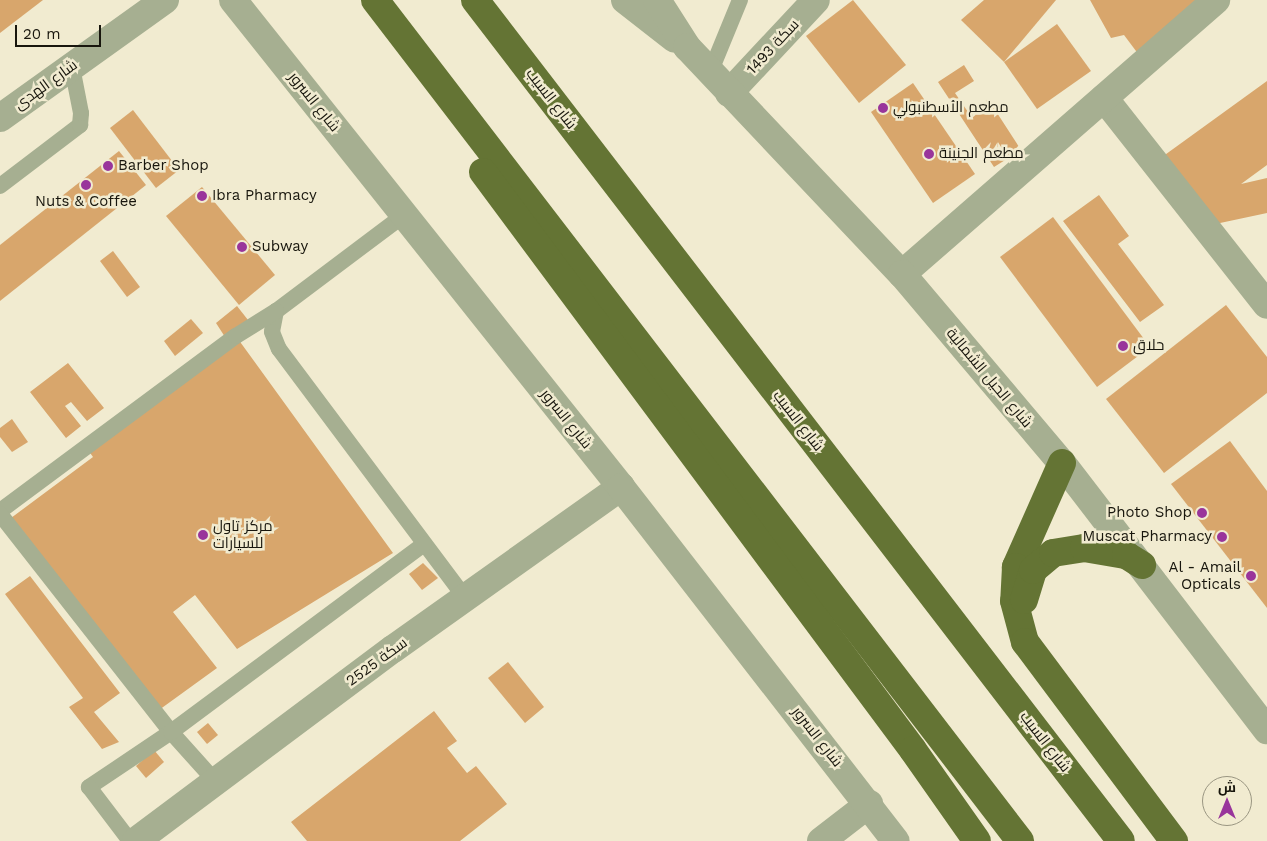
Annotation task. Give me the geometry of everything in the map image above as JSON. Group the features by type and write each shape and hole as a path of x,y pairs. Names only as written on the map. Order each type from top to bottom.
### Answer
{"highway":[{"path":"374,0 446,120 914,750 977,841"},
{"path":"374,0 1020,841"},
{"name":"شارع السيب","path":"475,0 1121,841"},
{"path":"1062,463 1016,566 1014,601 1025,642 1174,841"},
{"path":"1025,642 1024,594 1033,570 1053,553 1084,548 1126,555 1142,565"}],"street":[{"name":"شارع الهدى","path":"0,118 165,0"},
{"name":"شارع السرور","path":"232,0 621,487 896,841"},
{"name":"شارع الحيل الشمالية","path":"625,0 687,47"},
{"name":"شارع الحيل الشمالية","path":"657,0 687,47 710,74 902,274 1062,463 1267,730"},
{"name":"سكة 1493","path":"729,93 816,0"},
{"path":"902,274 1216,0"},
{"path":"1104,98 1267,305"},
{"name":"سكة 2525","path":"136,841 464,598 621,487"},
{"path":"821,841 869,804"}],"lane":[{"path":"710,74 740,0"},
{"path":"0,186 80,125 72,67"},
{"path":"215,781 171,732 0,513 228,342 276,311 404,216"},
{"path":"276,311 272,332 279,349 464,598"},
{"path":"130,841 89,787 171,732 424,544"}],"building":[{"path":"0,0 43,0 0,33"},
{"path":"853,0 906,65 859,103 806,36"},
{"path":"984,0 1056,0 1004,62 961,20"},
{"path":"1090,0 1205,0 1139,55 1124,35 1111,38"},
{"path":"1057,24 1091,71 1037,109 1004,62"},
{"path":"964,65 974,81 955,93 968,112 988,99 1021,150 994,167 938,82"},
{"path":"1267,81 1267,165 1241,184 1267,178 1267,213 1206,226 1162,157"},
{"path":"913,83 975,174 933,203 871,112"},
{"path":"133,110 179,170 156,188 110,128"},
{"path":"119,151 146,185 0,301 0,245"},
{"path":"202,187 275,275 239,305 166,216"},
{"path":"1099,195 1129,236 1118,244 1164,305 1140,322 1063,221"},
{"path":"1053,217 1150,347 1097,387 1000,257"},
{"path":"113,251 140,287 127,297 100,261"},
{"path":"1226,305 1267,357 1267,393 1164,473 1106,399"},
{"path":"237,306 248,320 225,337 216,323"},
{"path":"191,319 203,333 175,356 164,341"},
{"name":"مركز تاول للسيارات","path":"238,339 393,553 237,649 195,595 173,612 217,668 159,710 11,518 93,457 88,450"},
{"path":"68,363 104,408 87,421 71,402 65,406 81,426 66,438 30,392"},
{"path":"12,419 28,442 12,452 0,437 0,428"},
{"path":"1230,441 1267,491 1267,608 1171,484"},
{"path":"423,563 438,578 422,590 409,574"},
{"path":"30,576 120,693 94,712 119,742 102,749 69,707 83,698 5,594"},
{"path":"508,662 544,707 525,723 488,678"},
{"path":"434,711 457,741 447,748 467,773 476,766 507,804 460,841 307,841 291,822"},
{"path":"208,723 218,735 207,744 197,732"},
{"path":"154,750 164,762 146,778 136,766"}],"place":[{"name":"مطعم الأسطنبولي","path":"883,108"},
{"name":"مطعم الجنينة","path":"929,154"},
{"name":"Barber Shop","path":"108,166"},
{"name":"Nuts & Coffee","path":"86,185"},
{"name":"Ibra Pharmacy","path":"202,196"},
{"name":"Subway","path":"242,247"},
{"name":"حلاق","path":"1123,346"},
{"name":"Photo Shop","path":"1202,513"},
{"name":"مركز تاول للسيارات","path":"203,535"},
{"name":"Muscat Pharmacy","path":"1222,537"},
{"name":"Al - Amail Opticals","path":"1251,576"}]}
